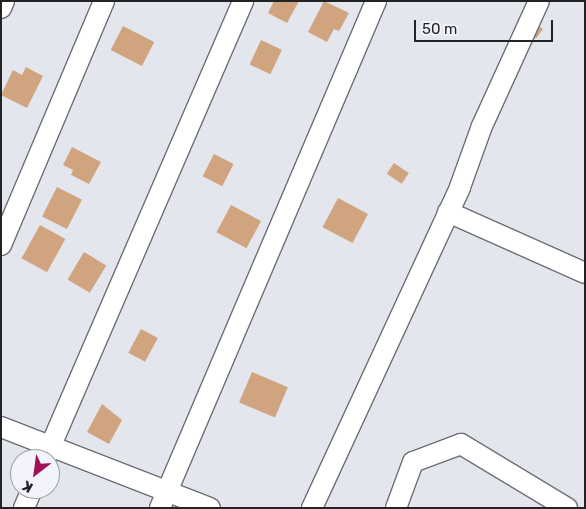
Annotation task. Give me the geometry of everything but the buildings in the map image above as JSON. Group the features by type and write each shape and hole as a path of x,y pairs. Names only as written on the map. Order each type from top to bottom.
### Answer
{"street":[{"path":"1,8 4,1"},
{"path":"1,245 104,1"},
{"path":"50,449 243,1"},
{"path":"163,500 376,1"},
{"path":"312,508 448,212 482,126 539,1"},
{"path":"448,212 585,273"},
{"path":"1,427 41,449"},
{"path":"396,508 413,462 461,444 567,508"},
{"path":"60,458 163,500 210,508"}]}
